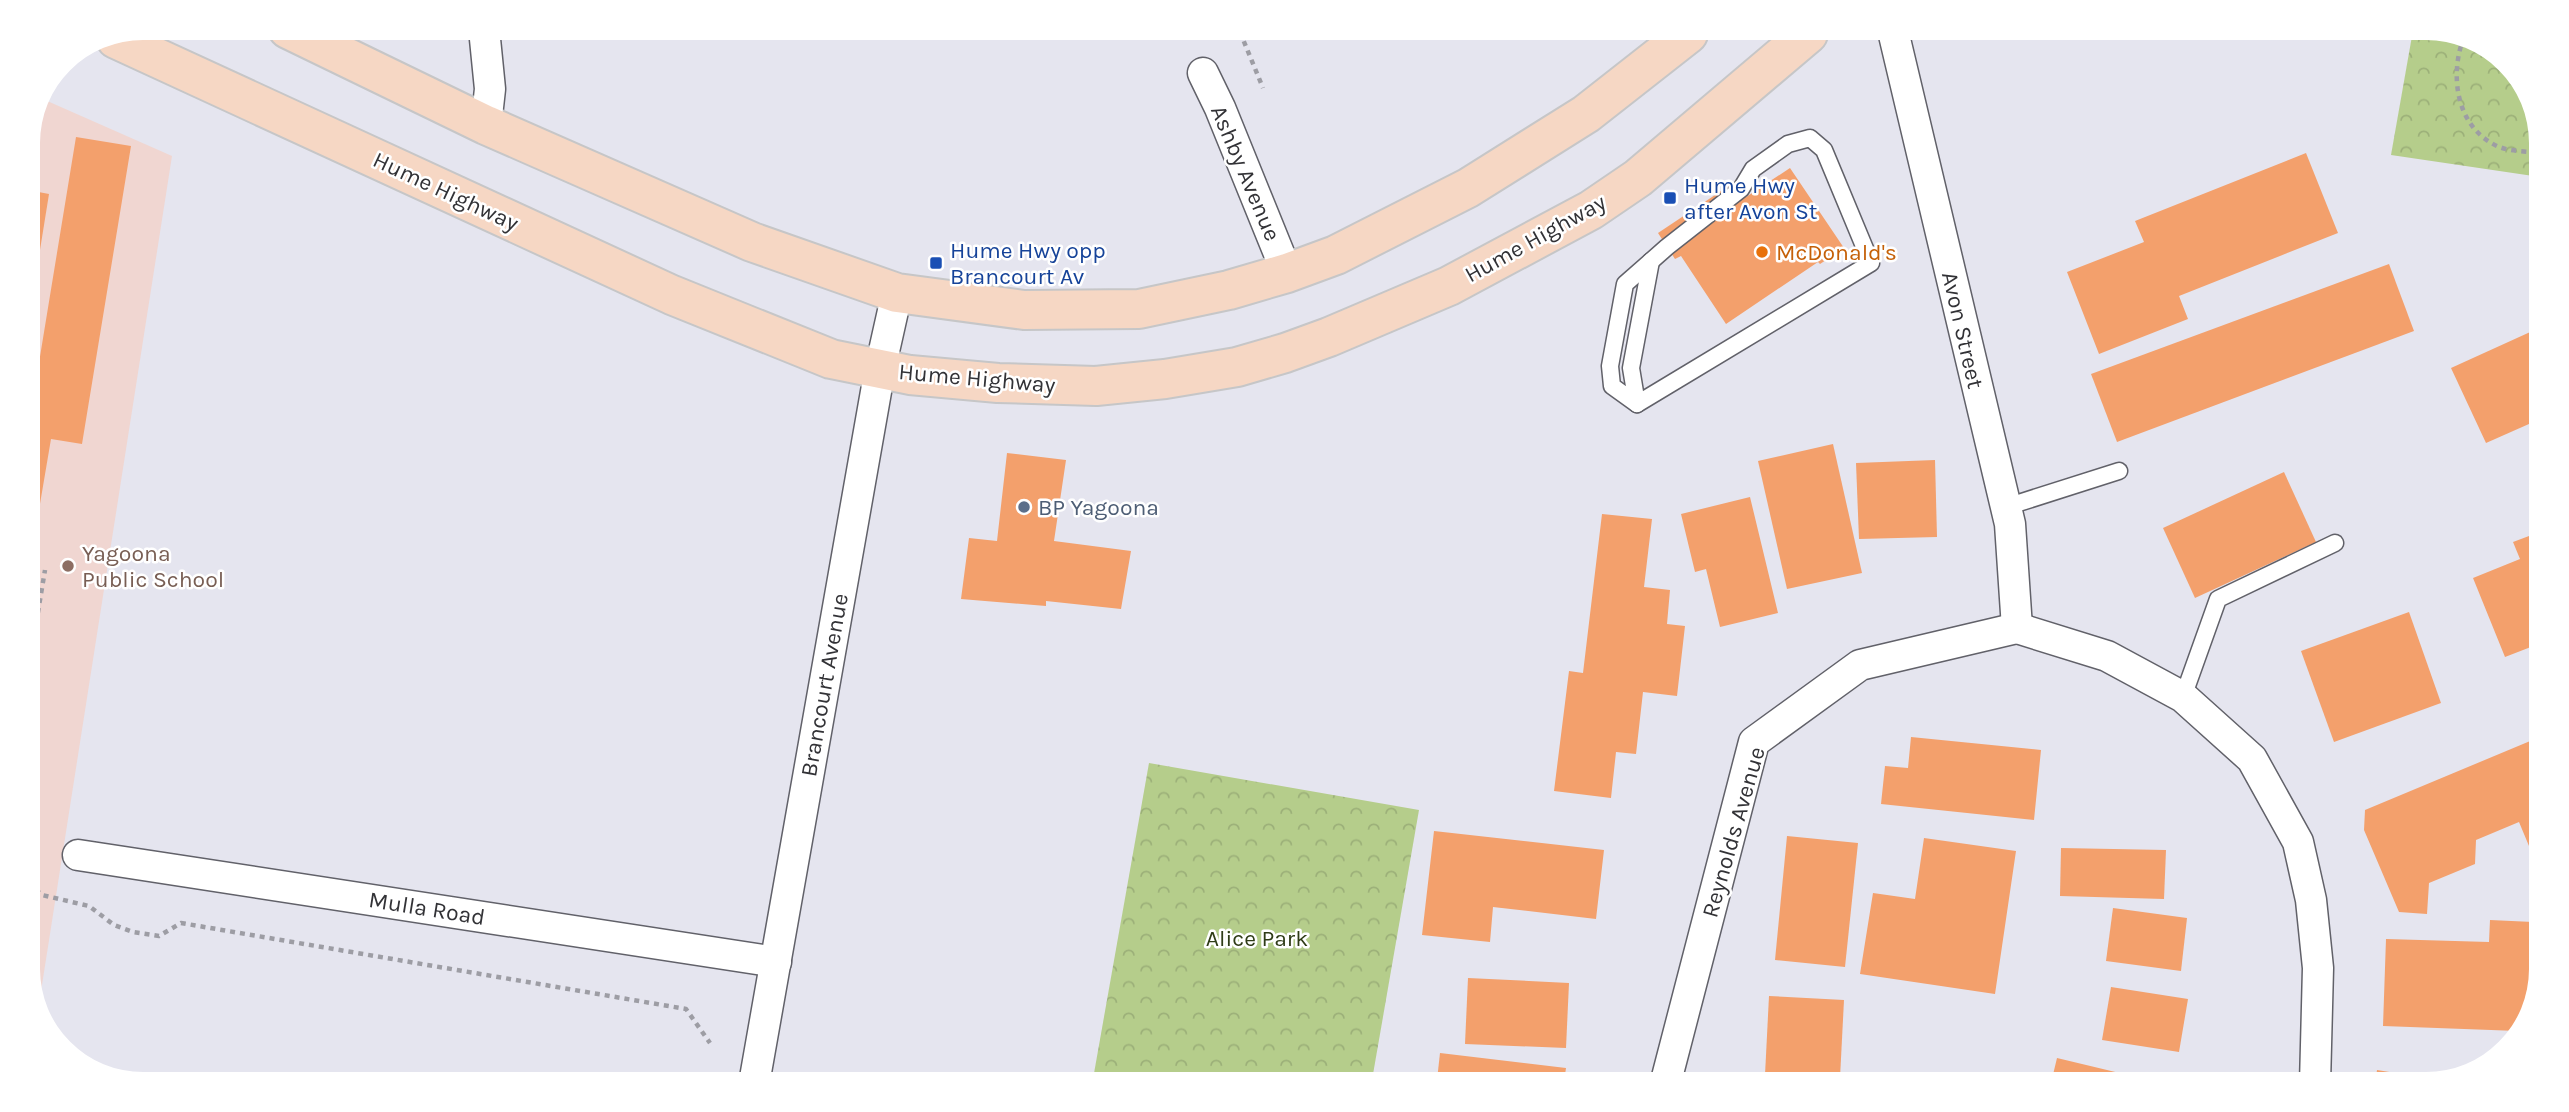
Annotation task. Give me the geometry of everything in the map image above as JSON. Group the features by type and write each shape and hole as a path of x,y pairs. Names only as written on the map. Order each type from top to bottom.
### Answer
{"highway":[{"path":"311,40 486,125 752,242 897,293 1024,310 1139,309 1229,290 1287,273 1336,254 1468,188 1586,114 1680,40"},
{"name":"Hume Highway","path":"124,43 672,295 831,359 910,376 998,383 1096,386 1165,379 1237,366 1285,353 1449,286 1591,210 1639,178 1801,40"}],"street":[{"path":"485,40 490,89 486,125"},
{"name":"Avon Street","path":"1895,40 2010,524 2017,628"},
{"name":"Ashby Avenue","path":"1203,73 1220,108 1287,273"},
{"name":"Brancourt Avenue","path":"756,1072 880,369 897,293"},
{"path":"2017,628 2107,656 2183,697 2252,760 2298,842 2311,900 2318,968 2315,1072"},
{"name":"Reynolds Avenue","path":"1668,1072 1754,742 1860,665 2017,628"},
{"name":"Mulla Road","path":"78,855 776,962"}],"lane":[{"path":"1810,138 1824,150 1871,263 1637,404 1612,386 1610,366 1625,284 1741,189 1753,169 1788,144 1810,138"},
{"path":"2006,507 2119,471"},
{"path":"2183,697 2218,599 2335,543"}],"path":[{"path":"1243,40 1263,88"},
{"path":"2462,47 2458,70 2458,95 2466,118 2482,136 2499,147 2529,151"},
{"path":"40,601 45,570"},
{"path":"40,893 89,906 114,925 133,932 159,936 181,923 686,1009 709,1043"}],"shaded area":[{"name":"Yagoona Public School","path":"50,102 172,156 42,987 40,137"}],"green space":[{"path":"2411,40 2446,42 2477,54 2499,70 2521,104 2529,137 2529,175 2391,155"},
{"name":"Alice Park","path":"1149,763 1419,810 1373,1072 1094,1072"}],"building":[{"path":"76,137 131,146 82,444 51,439 40,504 40,357"},
{"path":"2306,153 2338,233 2179,296 2188,319 2099,354 2067,272 2144,242 2135,221"},
{"name":"McDonald's","path":"1790,168 1844,248 1820,264 1818,262 1726,324 1681,256 1675,259 1658,233 1736,181 1746,197"},
{"path":"40,192 49,194 40,250"},
{"path":"2389,264 2414,331 2117,442 2091,374"},
{"path":"2529,333 2529,424 2486,443 2451,368"},
{"path":"1833,444 1862,573 1787,589 1758,461"},
{"path":"1007,453 1066,460 1054,541 1131,551 1121,609 1046,601 1046,606 961,599 969,538 997,541"},
{"path":"1935,460 1937,537 1859,539 1856,463"},
{"path":"2284,472 2316,542 2195,598 2163,528"},
{"path":"1750,497 1778,613 1720,627 1706,569 1695,572 1681,514"},
{"path":"1602,514 1652,519 1644,587 1670,590 1667,624 1685,626 1677,696 1643,692 1636,754 1616,752 1611,798 1554,791 1569,671 1583,673"},
{"path":"2529,536 2529,648 2505,657 2473,578 2520,559 2513,542"},
{"path":"2409,612 2441,703 2334,742 2301,651"},
{"path":"1911,737 2041,750 2034,820 1881,804 1885,766 1908,768"},
{"path":"2529,742 2529,846 2519,822 2476,840 2475,864 2429,883 2427,914 2399,912 2364,830 2365,810"},
{"path":"1434,831 1604,850 1596,919 1493,907 1490,942 1422,935"},
{"path":"1787,836 1858,843 1845,967 1775,960"},
{"path":"1924,838 2016,851 1995,994 1860,974 1873,893 1915,899"},
{"path":"2061,848 2166,850 2164,899 2060,896"},
{"path":"2113,908 2187,918 2181,971 2106,961"},
{"path":"2490,920 2529,922 2527,989 2521,1008 2507,1031 2383,1026 2386,939 2489,942"},
{"path":"1468,978 1569,983 1566,1048 1465,1044"},
{"path":"2111,987 2188,999 2179,1052 2102,1040"},
{"path":"1769,996 1844,1000 1840,1072 1765,1072"},
{"path":"1440,1053 1566,1068 1565,1072 1438,1072"},
{"path":"2057,1058 2115,1072 2054,1072"}],"place":[{"name":"Hume Hwy after Avon St","path":"1670,198"},
{"name":"McDonald's","path":"1762,252"},
{"name":"Hume Hwy opp Brancourt Av","path":"936,263"},
{"name":"BP Yagoona","path":"1024,507"},
{"name":"Yagoona Public School","path":"68,566"}]}
